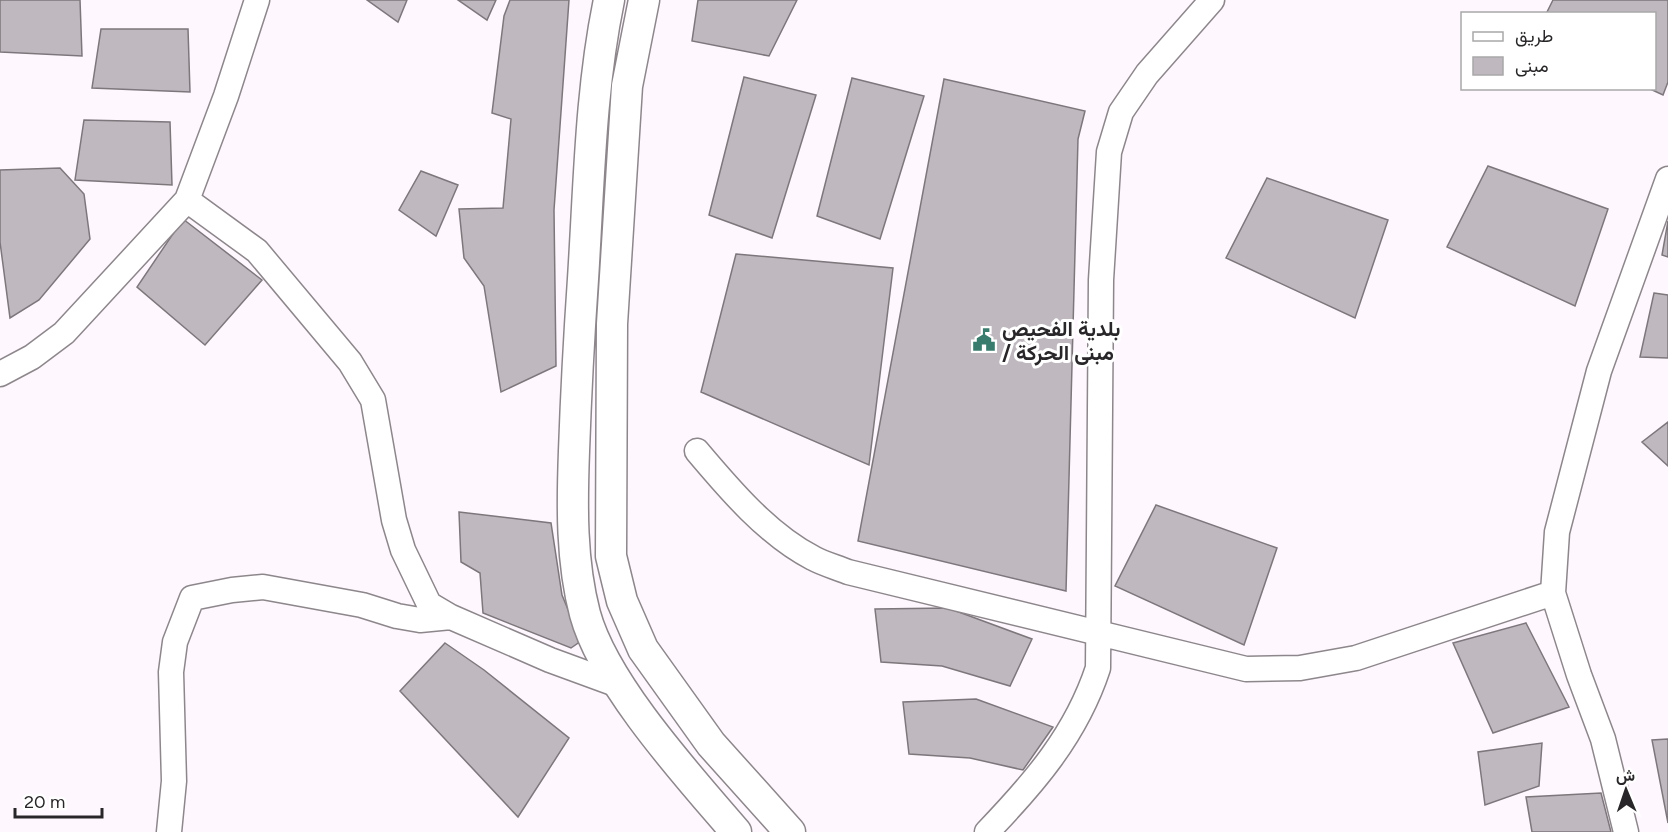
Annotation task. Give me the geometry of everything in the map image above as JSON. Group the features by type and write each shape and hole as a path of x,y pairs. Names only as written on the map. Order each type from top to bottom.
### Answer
{"street":[{"path":"0,374 32,357 64,333 187,200 226,96 257,0"},
{"path":"609,0 598,54 576,383 572,507 575,559 585,615 605,661 635,708 729,829"},
{"path":"644,0 627,86 612,324 610,556 622,601 643,649 711,744 790,832"},
{"path":"987,832 1042,772 1090,693 1098,668 1101,280 1109,152 1121,112 1147,74 1212,0"},
{"path":"1626,832 1603,739 1578,675 1553,593 1557,532 1599,371 1668,179"},
{"path":"187,200 257,251 351,362 373,400 394,520 403,549 429,604 451,617 550,660 621,686"},
{"path":"697,451 735,495 777,534 812,558 848,572 1246,669 1300,668 1356,658 1553,593"},
{"path":"169,832 174,781 171,672 175,642 192,598 263,587 362,605 397,616 420,620 451,617"}],"building":[{"path":"0,0 80,0 82,56 0,52"},
{"path":"367,0 407,0 398,22"},
{"path":"458,0 496,0 487,20"},
{"path":"510,0 569,0 554,210 556,366 501,392 484,286 464,258 459,209 503,208 511,119 492,113 504,16"},
{"path":"698,0 797,0 769,56 692,41"},
{"path":"1553,0 1668,0 1668,82 1663,95 1652,90 1656,90 1656,12 1547,12"},
{"path":"101,29 188,29 190,92 92,88"},
{"path":"744,77 816,95 772,238 709,215"},
{"path":"852,78 924,96 880,239 817,216"},
{"name":"بلدية الفحيص / مبنى الحركة","path":"944,79 1085,111 1078,139 1066,591 858,541"},
{"path":"84,120 170,122 172,185 75,180"},
{"path":"1488,166 1608,209 1575,306 1447,247"},
{"path":"60,168 84,194 90,239 39,300 10,318 0,242 0,170"},
{"path":"421,171 458,185 436,236 399,210"},
{"path":"1267,178 1388,220 1355,318 1226,258"},
{"path":"183,219 262,280 205,345 137,287"},
{"path":"1668,221 1668,257 1662,255"},
{"path":"736,254 893,268 869,465 701,392"},
{"path":"1654,293 1668,295 1668,358 1640,357"},
{"path":"1668,422 1668,466 1642,442"},
{"path":"1156,505 1277,548 1244,645 1115,586"},
{"path":"459,512 551,523 562,595 581,641 571,648 483,613 480,573 461,562"},
{"path":"948,608 1032,639 1010,686 942,666 881,662 875,609"},
{"path":"1526,623 1569,707 1493,733 1453,643"},
{"path":"445,643 484,670 569,738 518,817 400,691"},
{"path":"976,699 1053,727 1023,770 970,758 909,754 903,702"},
{"path":"1668,739 1668,823 1652,740"},
{"path":"1542,743 1539,786 1485,805 1478,752"},
{"path":"1601,793 1611,832 1532,832 1526,797"}],"place":[{"name":"بلدية الفحيص / مبنى الحركة","path":"984,340"}]}
